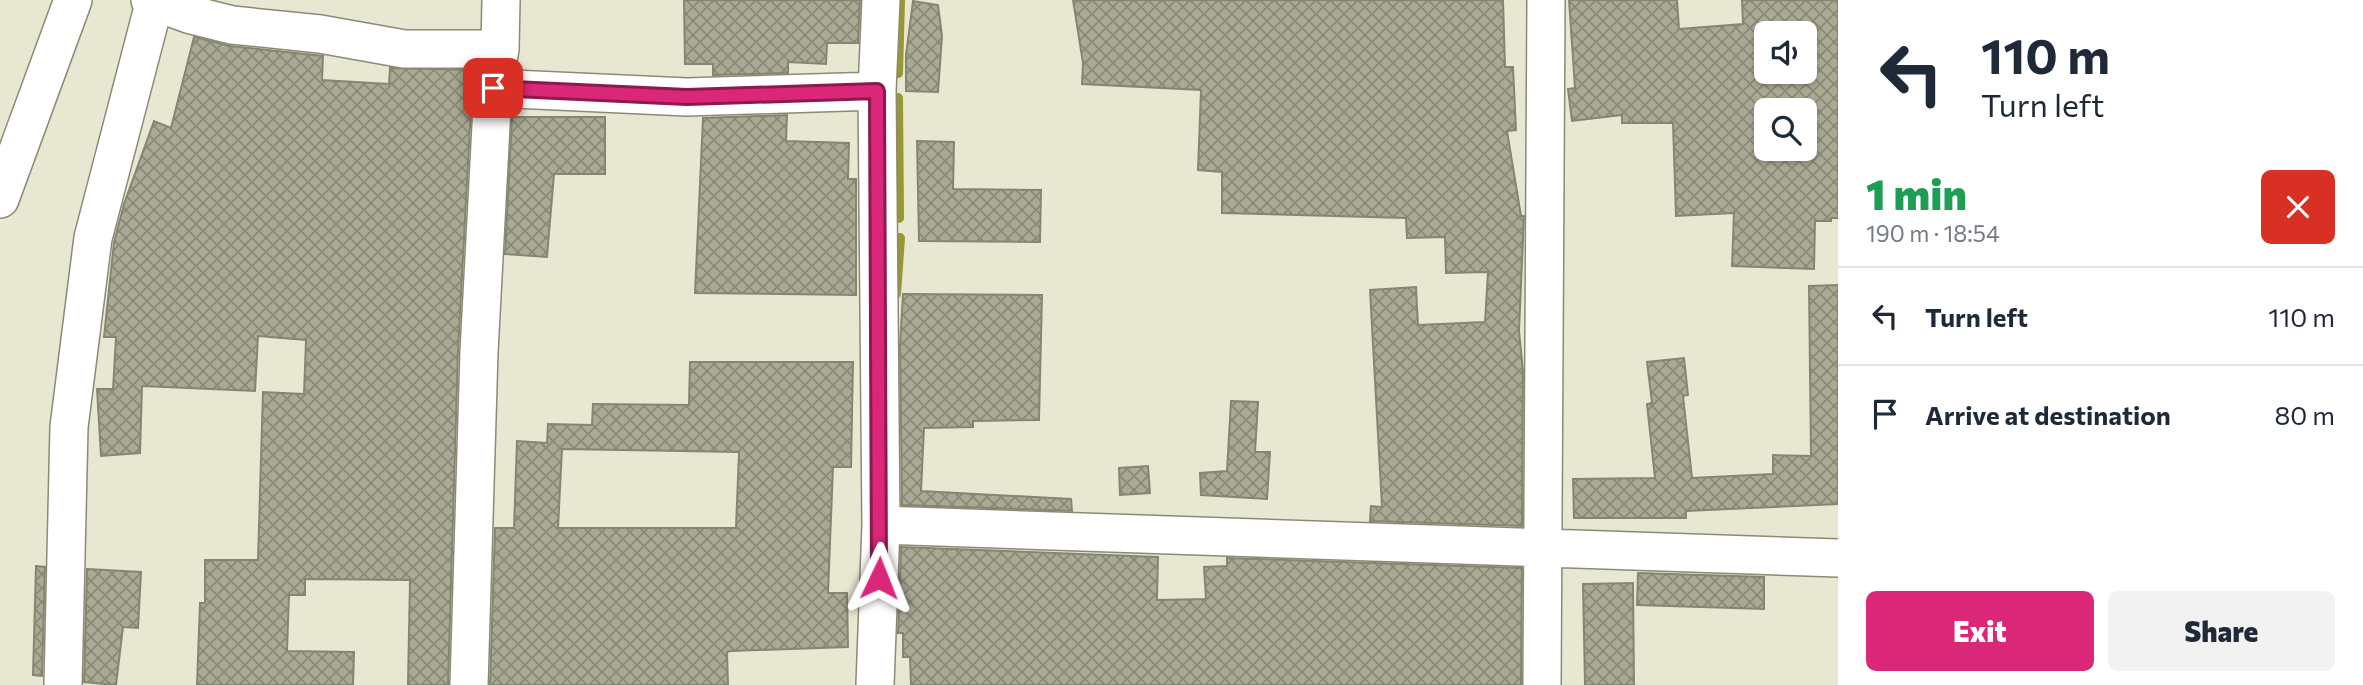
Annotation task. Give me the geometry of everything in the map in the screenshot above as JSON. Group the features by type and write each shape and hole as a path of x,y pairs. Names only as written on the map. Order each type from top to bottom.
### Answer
{"street":[{"path":"0,199 73,0"},
{"path":"469,685 479,352 493,88 500,49 501,0"},
{"path":"875,685 881,524 877,91 881,0"},
{"path":"1542,685 1545,548 1546,0"},
{"path":"63,685 69,427 93,238 153,1 188,15 232,25 320,34 404,49 500,49"},
{"path":"493,88 687,97 877,91"},
{"path":"881,524 1838,558"}],"building":[{"path":"684,0 860,0 858,43 827,43 826,64 788,62 788,73 713,75 713,64 685,64"},
{"path":"1073,0 1503,0 1505,67 1513,67 1516,130 1507,131 1521,216 1524,216 1519,331 1523,371 1522,526 1370,521 1371,506 1382,507 1370,290 1416,287 1418,325 1485,322 1488,272 1446,273 1445,237 1407,238 1406,218 1222,213 1222,172 1198,170 1201,90 1082,84 1083,63"},
{"path":"1569,0 1677,0 1679,29 1743,24 1742,0 1838,0 1838,218 1815,221 1814,269 1732,266 1734,213 1676,216 1673,123 1622,123 1622,115 1572,121 1568,89 1575,88"},
{"path":"913,1 938,5 942,36 938,92 906,91 906,55"},
{"path":"194,37 230,46 323,56 322,80 389,84 390,68 473,70 458,351 448,685 408,685 410,580 305,579 305,595 289,595 287,651 354,652 353,685 197,685 200,603 205,603 205,560 258,560 263,392 304,394 306,340 258,336 255,391 142,386 140,453 101,456 97,389 113,389 116,337 104,337 114,242 124,204 154,121 171,128"},
{"path":"787,115 786,141 849,143 848,179 856,179 856,295 695,293 703,118"},
{"path":"512,117 605,117 605,174 554,174 547,257 505,254"},
{"path":"917,141 954,142 953,189 1041,190 1040,242 919,241"},
{"path":"1838,285 1838,504 1686,511 1686,518 1574,518 1573,479 1655,478 1647,404 1652,403 1647,362 1684,358 1688,395 1683,396 1692,478 1773,474 1773,455 1811,456 1809,286"},
{"path":"903,294 1042,295 1039,420 973,421 973,427 924,428 921,491 1071,499 1072,511 902,505 900,345"},
{"path":"690,362 853,362 851,467 833,467 828,593 847,593 848,647 727,652 728,685 490,685 495,528 514,528 517,441 547,443 548,424 592,425 593,404 689,405","holes":["562,449 739,452 736,528 558,528"]},
{"path":"1231,401 1258,402 1255,452 1270,452 1267,499 1201,495 1200,473 1227,471"},
{"path":"1148,466 1150,493 1120,495 1119,468"},
{"path":"901,547 1158,557 1157,600 1206,599 1204,567 1227,566 1227,558 1522,568 1521,685 911,685 910,657 903,657 903,633 898,633"},
{"path":"36,566 45,567 42,676 33,675"},
{"path":"87,569 141,572 138,628 123,627 116,685 84,682"},
{"path":"1638,573 1764,577 1764,609 1637,605"},
{"path":"1633,583 1634,685 1585,685 1583,584"}],"waterway":[{"path":"898,73 900,0"},
{"path":"898,98 899,218"},
{"path":"896,294 900,238"}],"route":[{"path":"493,88 687,97 877,91 881,524 879,578"}]}
